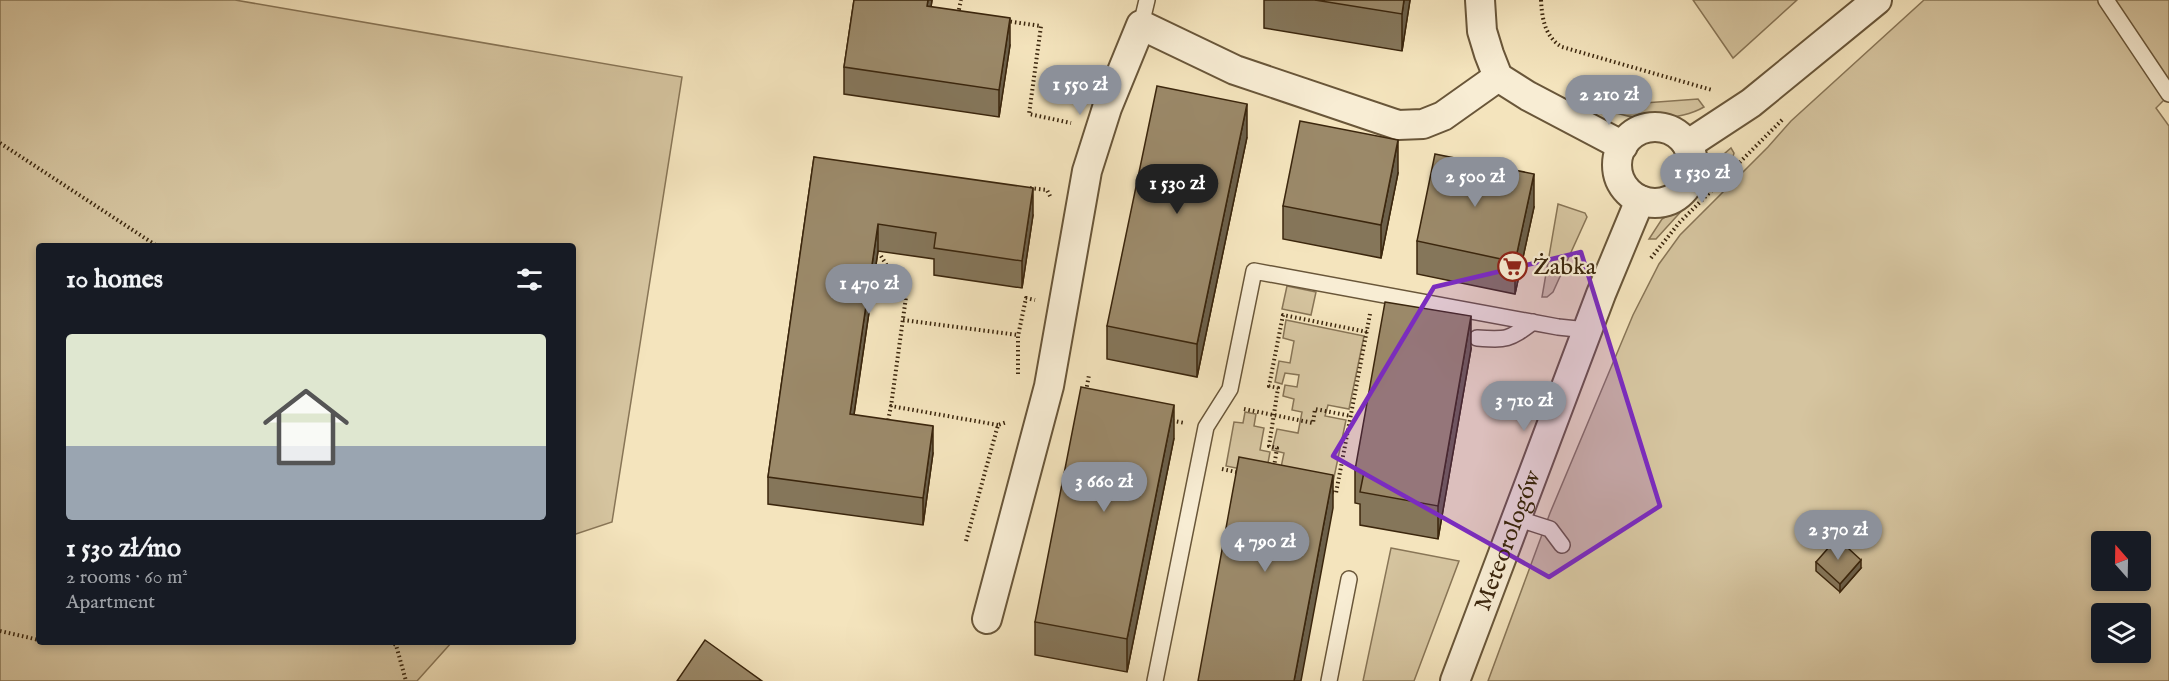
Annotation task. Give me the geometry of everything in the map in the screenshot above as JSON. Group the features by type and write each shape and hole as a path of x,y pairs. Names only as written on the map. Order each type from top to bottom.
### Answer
{"street":[{"path":"1480,0 1482,31 1488,54 1498,76 1528,96 1623,146"},
{"path":"1687,145 1751,104 1877,0"},
{"path":"987,619 1049,386 1087,171 1107,108 1144,13 1235,70 1398,125 1423,124 1443,116 1498,76"},
{"path":"1660,127 1680,136 1687,145 1692,158 1693,171 1688,184 1679,195 1668,201 1654,203 1641,200 1624,187 1619,177 1618,156 1623,146 1639,131 1660,127"},
{"name":"Meteorologów","path":"1455,681 1587,330 1641,200"}],"lane":[{"path":"2106,0 2169,94"},
{"path":"1155,681 1206,427 1230,389 1254,271 1587,330"},
{"path":"1477,338 1505,340 1533,322"},
{"path":"1516,518 1551,529 1562,545"},
{"path":"1329,681 1349,579"}],"path":[{"path":"951,19 958,14 961,0"},
{"path":"1541,0 1546,29 1553,41 1562,48 1685,81 1710,91"},
{"path":"958,14 970,16"},
{"path":"1005,21 1041,26 1029,114 1079,125"},
{"path":"1648,264 1679,223 1785,118"},
{"path":"0,143 152,243"},
{"path":"1025,188 1047,190 1053,200"},
{"path":"878,426 888,421 906,297 881,256"},
{"path":"1326,490 1336,493 1374,293"},
{"path":"1274,469 1277,448 1269,446 1278,388 1269,386 1283,315 1367,332"},
{"path":"903,320 1018,336"},
{"path":"1085,395 1089,375"},
{"path":"891,406 998,425"},
{"path":"1235,407 1313,423 1315,409 1351,416"},
{"path":"1161,419 1206,427"},
{"path":"1224,469 1225,459"},
{"path":"1198,464 1243,473"},
{"path":"0,631 36,639"},
{"path":"396,645 406,681"}],"highlighted area":[{"path":"1581,252 1660,506 1549,577 1333,456 1434,287"}],"shaded area":[{"path":"0,0 235,0 682,77 612,522 576,534 576,243 36,243 36,645 449,645 417,681 0,681"},
{"path":"1693,0 1797,0 1733,58"},
{"path":"1924,0 2169,0 2169,95 2156,108 2169,126 2169,681 1488,681 1550,513 1633,315 1659,264 1680,235 1791,121"},
{"path":"1698,99 1704,107 1694,112 1670,117 1631,117 1609,110 1644,103"},
{"path":"1731,148 1734,153 1732,160 1656,239 1649,239 1662,219 1684,206 1696,194 1709,167"},
{"path":"1558,204 1585,213 1587,217 1553,292 1547,297 1542,297"},
{"path":"1287,286 1316,292 1311,315 1282,309"},
{"path":"1286,320 1364,336 1349,409 1328,405 1325,416 1346,420 1332,487 1279,477 1284,453 1272,450 1277,429 1298,433 1302,412 1292,410 1294,399 1283,396 1285,385 1297,387 1299,375 1285,373 1282,384 1275,382 1279,361 1290,363 1294,341 1283,338"},
{"path":"1245,412 1256,414 1254,426 1264,428 1260,450 1270,452 1266,474 1226,466 1234,422 1243,423"},
{"path":"1391,548 1459,561 1414,681 1363,681"}],"building":[{"path":"854,0 928,0 927,6 1010,18 999,90 844,67"},
{"path":"1315,0 1404,0 1402,14"},
{"path":"1157,86 1247,104 1197,344 1107,326"},
{"path":"1300,121 1398,140 1381,225 1283,206"},
{"path":"1435,154 1534,174 1515,262 1417,241"},
{"path":"814,157 1033,188 1022,261 934,248 936,233 878,224 850,414 933,426 923,498 768,477"},
{"path":"1385,302 1471,316 1438,506 1360,492 1364,472 1355,470"},
{"path":"1081,387 1174,405 1127,639 1035,622"},
{"path":"1239,457 1333,475 1294,681 1198,681"},
{"path":"1837,538 1861,560 1840,584 1816,562"},
{"path":"705,640 762,681 677,681"}],"place":[{"name":"Żabka","path":"1512,267"}]}
